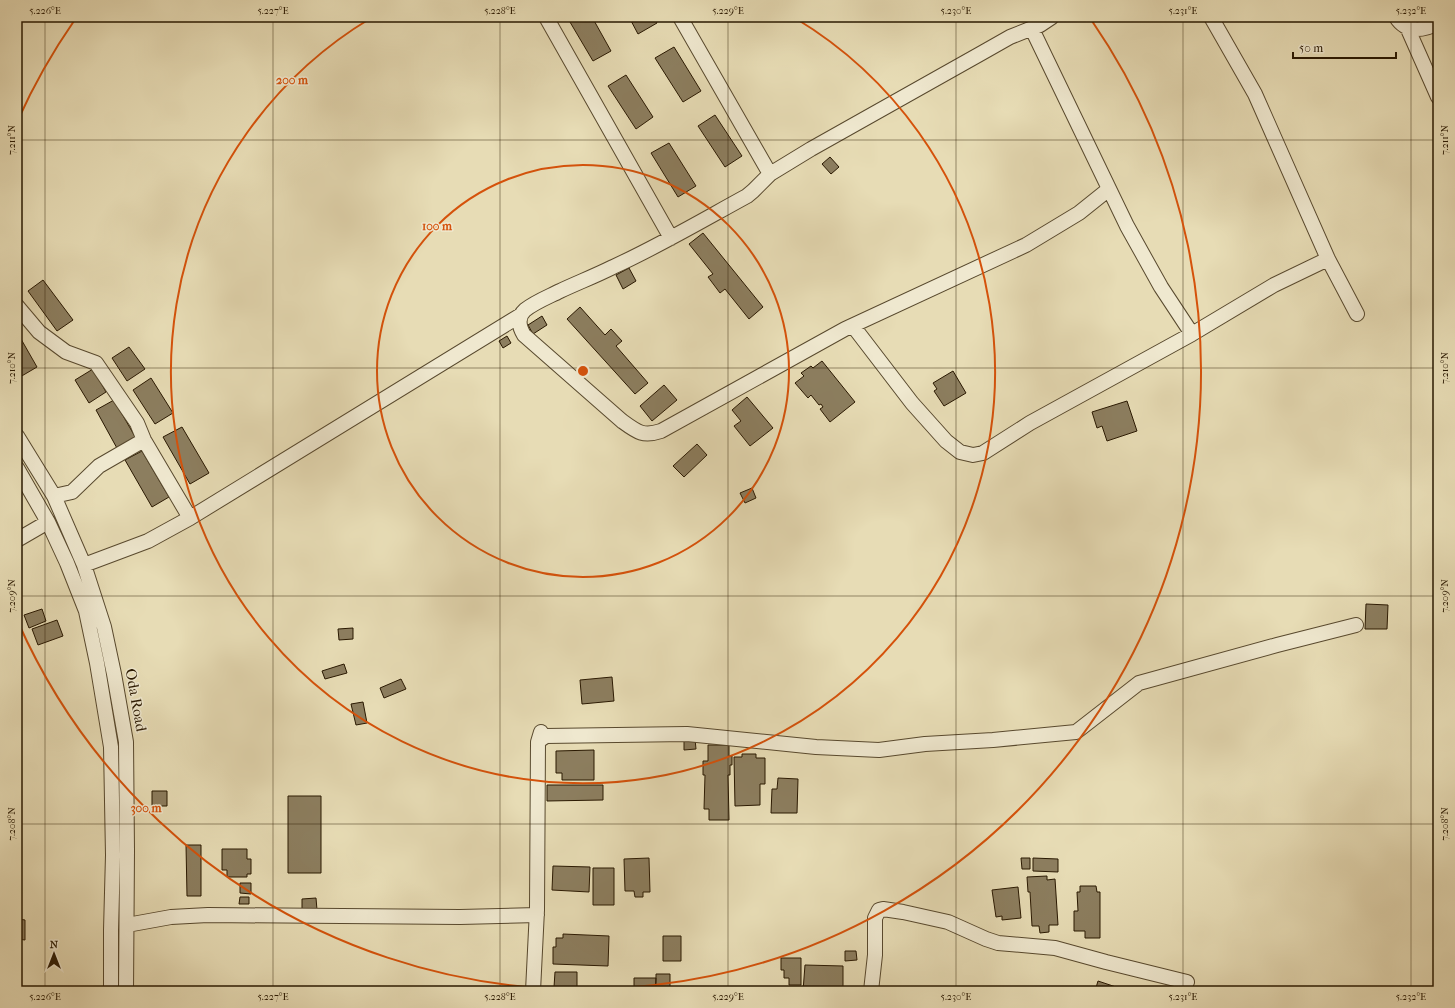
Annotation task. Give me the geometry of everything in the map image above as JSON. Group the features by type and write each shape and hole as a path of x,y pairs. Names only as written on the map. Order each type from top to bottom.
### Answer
{"street":[{"path":"546,17 671,238"},
{"path":"680,17 770,174"},
{"path":"84,565 148,541 190,518 521,315 525,310 543,299 613,267 671,238 747,196 770,174 817,145 1010,37 1052,17"},
{"path":"1211,17 1255,94 1328,259 1357,314"},
{"path":"1396,17 1400,22 1412,30 1430,28 1438,24"},
{"path":"1039,24 1109,189 1127,226 1161,287 1192,334"},
{"path":"1408,27 1438,97"},
{"path":"521,315 519,325 524,335 622,421 636,431 650,435 661,431 853,326 1026,245 1078,213 1109,189"},
{"path":"853,326 912,403 941,436 960,452 969,455 983,453 1030,423 1192,334 1274,284 1328,259"},
{"path":"17,306 39,332 66,352 96,363 137,423 144,440 190,518"},
{"name":"Oda Road","path":"17,436 54,496 84,565 104,627 114,674 126,742 126,991"},
{"path":"54,496 72,492 99,466 144,440"},
{"path":"17,468 48,522 67,563 86,611 97,663 111,748 113,855 111,991"},
{"path":"17,540 48,522"},
{"path":"533,991 537,915 538,742 541,732 540,740 546,736 687,734 816,747 879,750 925,744 993,740 1076,732 1139,682 1356,625"},
{"path":"871,991 876,955 875,918 879,910 883,909 948,922 998,943 1055,948 1187,982"},
{"path":"127,925 171,917 208,915 460,917 537,915"}],"building":[{"path":"567,17 592,17 611,51 593,61"},
{"path":"629,17 654,17 657,23 638,34"},
{"path":"674,47 701,91 683,102 655,58"},
{"path":"626,75 653,117 636,129 608,86"},
{"path":"715,115 742,156 725,167 698,126"},
{"path":"669,143 696,186 678,197 651,153"},
{"path":"830,157 839,167 831,174 822,164"},
{"path":"703,233 763,307 749,319 725,289 720,293 708,277 713,274 689,244"},
{"path":"629,268 636,281 623,289 616,275"},
{"path":"43,280 73,320 57,331 28,291"},
{"path":"580,307 605,335 611,329 622,341 616,346 648,383 635,394 567,319"},
{"path":"542,316 547,325 533,334 528,325"},
{"path":"17,332 37,367 20,377 17,372"},
{"path":"507,336 511,343 503,348 499,341"},
{"path":"129,347 145,369 127,381 112,358"},
{"path":"822,361 855,402 830,422 820,409 823,407 821,404 819,405 811,395 808,398 795,383 804,376 801,373 811,366 813,368"},
{"path":"93,369 106,392 89,403 75,380"},
{"path":"953,371 966,393 944,406 934,391 937,389 933,383"},
{"path":"151,378 173,413 155,424 133,390"},
{"path":"664,385 677,400 652,421 640,406"},
{"path":"747,397 773,428 750,446 734,426 741,421 732,410"},
{"path":"114,400 137,440 118,450 96,410"},
{"path":"1127,401 1137,431 1107,441 1102,426 1097,428 1092,412"},
{"path":"182,427 209,473 190,484 163,437"},
{"path":"697,444 707,455 684,477 673,466"},
{"path":"142,451 169,497 152,507 125,460"},
{"path":"752,488 756,498 745,503 740,493"},
{"path":"1366,604 1388,605 1387,629 1365,629"},
{"path":"42,609 46,621 29,628 24,615"},
{"path":"57,620 63,636 38,645 32,629"},
{"path":"353,628 353,639 339,640 338,629"},
{"path":"344,664 347,673 325,679 322,671"},
{"path":"612,677 614,701 582,704 580,680"},
{"path":"401,679 406,689 384,698 380,688"},
{"path":"363,702 367,723 356,725 351,704"},
{"path":"695,739 696,749 684,750 684,740"},
{"path":"708,745 729,745 729,756 732,756 732,765 730,765 730,775 728,775 729,820 709,820 709,809 704,809 705,775 703,775 703,761 708,761"},
{"path":"594,750 594,780 562,780 562,773 556,773 556,751"},
{"path":"742,754 756,754 756,758 765,758 765,784 760,784 760,805 735,806 734,757 742,757"},
{"path":"778,778 798,779 797,813 771,813 772,789 777,789"},
{"path":"547,785 603,785 603,800 547,801"},
{"path":"152,791 167,791 167,806 152,806"},
{"path":"288,796 321,796 321,873 288,873"},
{"path":"186,845 201,845 201,896 187,896"},
{"path":"222,849 247,849 247,859 251,859 251,874 247,874 247,877 227,877 227,870 222,870"},
{"path":"649,858 650,892 643,892 643,897 635,897 634,891 625,891 624,859"},
{"path":"1021,858 1030,858 1030,869 1022,869"},
{"path":"1033,858 1058,859 1058,872 1033,871"},
{"path":"553,866 590,867 589,892 552,890"},
{"path":"593,868 614,868 614,905 593,905"},
{"path":"1047,876 1047,880 1055,879 1058,925 1049,925 1049,932 1040,933 1039,926 1032,926 1030,892 1028,892 1027,877"},
{"path":"240,883 251,883 251,894 240,893"},
{"path":"1080,886 1096,886 1097,892 1100,892 1100,938 1085,938 1085,931 1074,931 1074,911 1078,911 1077,892 1080,892"},
{"path":"1018,887 1021,918 1002,920 1002,916 996,917 992,890"},
{"path":"240,897 249,897 249,904 239,904"},
{"path":"316,898 317,910 302,911 302,899"},
{"path":"17,908 20,908 19,919 25,920 25,940 18,939 18,943 17,943"},
{"path":"563,934 609,936 608,966 553,964 553,947 556,947 556,938 563,938"},
{"path":"663,936 681,936 681,961 663,961"},
{"path":"845,951 856,951 857,960 845,961"},
{"path":"781,958 801,958 801,985 789,985 789,978 784,978 784,970 781,970"},
{"path":"805,965 843,966 843,991 803,991"},
{"path":"555,972 577,972 577,991 551,991 551,987 554,987"},
{"path":"656,974 670,974 670,991 656,991"},
{"path":"634,978 656,978 655,991 634,991"},
{"path":"1098,981 1122,989 1121,991 1095,991"}]}
